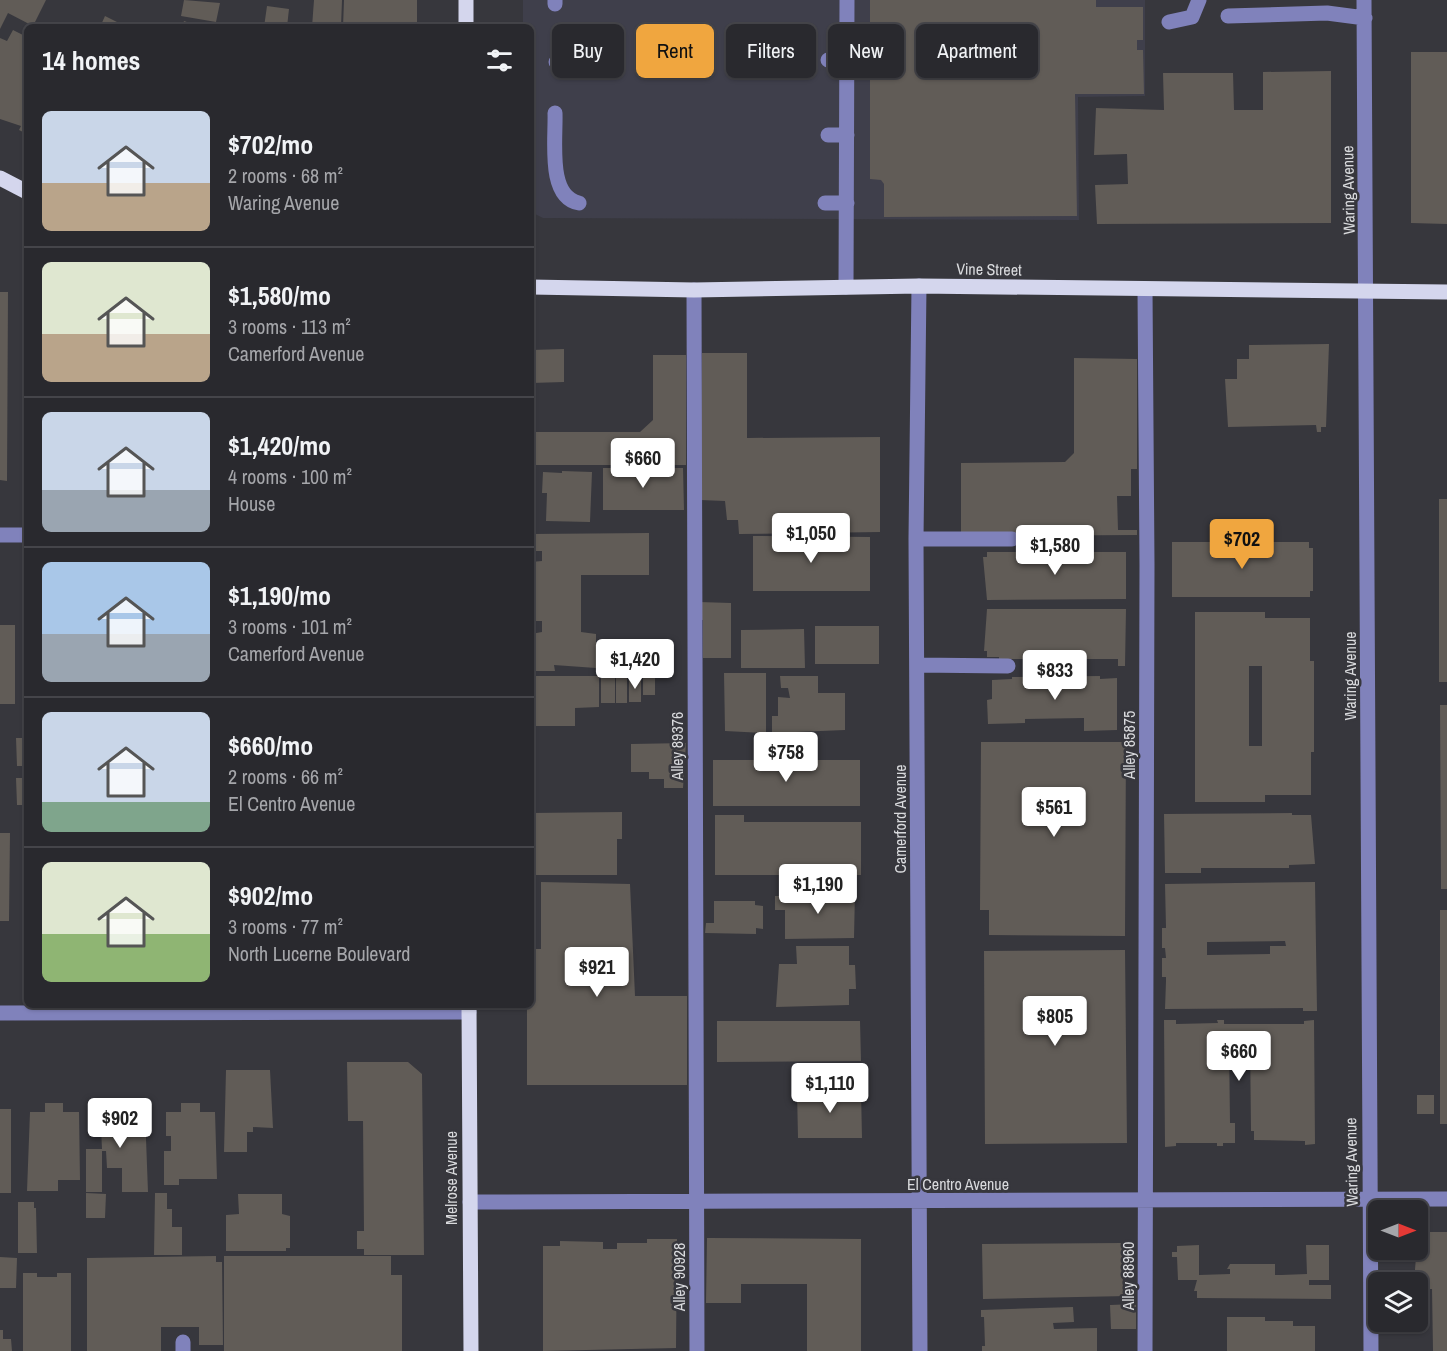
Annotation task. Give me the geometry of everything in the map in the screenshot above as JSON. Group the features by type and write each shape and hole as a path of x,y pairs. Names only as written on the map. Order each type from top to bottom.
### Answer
{"main road":[{"path":"466,0 466,24"},
{"path":"0,178 24,190"},
{"name":"Vine Street","path":"534,287 694,290 919,286 1447,292"},
{"name":"Melrose Avenue","path":"469,1008 471,1351"}],"street":[{"path":"847,0 847,24"},
{"path":"1169,22 1192,17 1199,0"},
{"name":"Waring Avenue","path":"1364,0 1368,292 1371,1351"},
{"path":"1228,16 1327,13 1365,18"},
{"path":"846,287 847,78"},
{"path":"555,113 558,189 569,201 579,203"},
{"path":"828,135 847,135"},
{"path":"825,203 847,203"},
{"name":"Camerford Avenue","path":"919,286 916,540 920,1351"},
{"name":"Alley 85875","path":"1145,288 1146,1201"},
{"name":"Alley 89376","path":"694,290 696,1202"},
{"path":"0,535 24,535"},
{"path":"916,540 1012,540"},
{"path":"917,665 1008,666"},
{"path":"0,1013 469,1008"},
{"name":"El Centro Avenue","path":"470,1202 1447,1199"},
{"name":"Alley 88960","path":"1145,1351 1146,1201"},
{"name":"Alley 90928","path":"696,1202 697,1351"}],"shaded area":[{"path":"523,0 1145,0 1145,96 1078,97 1079,220 543,218 534,214 534,24 523,24"}],"building":[{"path":"0,0 46,0 34,24 29,24 8,13 0,29"},
{"path":"184,0 220,3 216,22 181,16"},
{"path":"314,0 342,0 341,24 312,24"},
{"path":"344,0 417,0 417,24 343,24"},
{"path":"870,0 1096,0 1096,7 1143,7 1143,40 1137,40 1137,50 1143,50 1144,94 1075,94 1077,216 884,217 884,184 881,180 870,179 870,78 904,78 904,24 870,24"},
{"path":"267,6 289,9 287,24 264,24"},
{"path":"105,16 121,24 101,24"},
{"path":"13,30 24,36 24,132 19,130 21,126 0,119 0,38 7,41"},
{"path":"1411,52 1447,52 1447,224 1411,223"},
{"path":"1331,71 1331,223 1097,224 1095,185 1128,184 1127,154 1094,155 1096,108 1164,110 1163,73 1233,73 1234,110 1263,110 1263,72"},
{"path":"0,292 8,292 7,481 0,480"},
{"path":"1329,344 1326,427 1321,427 1321,432 1317,432 1316,425 1228,427 1225,379 1237,379 1237,359 1249,359 1249,345"},
{"path":"564,349 564,382 534,383 534,350"},
{"path":"702,353 747,353 747,438 880,437 880,532 739,534 738,520 727,520 725,501 700,500"},
{"path":"653,355 686,355 686,465 534,465 534,432 640,432 653,420"},
{"path":"1074,358 1137,359 1137,469 1131,469 1131,496 1117,496 1118,530 1137,530 1137,535 961,536 961,463 1065,462 1074,453"},
{"path":"603,468 683,468 684,510 603,510"},
{"path":"562,471 592,472 590,522 546,521 547,493 542,493 543,472 562,473"},
{"path":"1439,499 1447,499 1447,682 1439,682"},
{"path":"649,533 649,575 581,575 581,632 596,634 596,668 554,665 555,671 534,671 534,633 542,632 542,621 534,621 534,562 542,561 542,551 534,551 534,534"},
{"path":"753,536 870,537 870,591 753,591"},
{"path":"1172,542 1309,542 1309,548 1313,548 1313,591 1310,591 1310,597 1172,597"},
{"path":"987,552 1126,552 1126,599 987,600 983,557 987,557"},
{"path":"699,602 731,603 731,658 703,658 703,620 699,620"},
{"path":"987,609 1126,609 1125,666 1118,666 1118,659 999,659 999,657 987,657 987,651 984,651"},
{"path":"1195,612 1265,612 1265,618 1310,618 1310,661 1314,661 1314,752 1311,752 1311,795 1265,795 1265,802 1195,802","holes":["1249,666 1262,666 1262,746 1249,746"]},
{"path":"0,625 15,625 15,704 0,704"},
{"path":"815,626 879,626 879,664 815,664"},
{"path":"804,629 805,668 741,668 741,630"},
{"path":"601,672 615,672 615,703 601,703"},
{"path":"724,673 766,673 766,733 725,731"},
{"path":"643,674 655,674 655,695 643,695"},
{"path":"534,676 599,676 599,707 575,708 575,726 534,726"},
{"path":"616,676 627,676 627,703 616,703"},
{"path":"780,676 818,676 818,693 845,693 845,730 772,733 772,716 778,716 778,697 790,698 788,688 781,688"},
{"path":"1100,676 1100,679 1117,678 1117,730 1084,731 1084,718 1025,719 1025,723 988,724 987,700 992,699 992,680 1012,679 1012,677"},
{"path":"629,678 641,678 641,702 629,702"},
{"path":"1440,705 1447,705 1447,889 1441,889"},
{"path":"16,738 24,738 24,766 17,766"},
{"path":"981,742 1126,742 1125,936 989,935 989,910 980,910"},
{"path":"686,743 683,788 664,788 664,779 649,779 649,772 631,772 631,744"},
{"path":"713,760 860,760 860,806 713,806"},
{"path":"16,778 24,778 24,805 17,805"},
{"path":"622,812 622,839 617,839 617,875 534,875 534,813"},
{"path":"1292,813 1292,815 1311,815 1315,864 1289,865 1289,868 1201,868 1201,873 1165,873 1164,814"},
{"path":"715,815 744,815 744,822 861,822 861,875 715,875"},
{"path":"0,833 10,833 9,921 0,921"},
{"path":"541,882 630,884 635,996 687,996 687,1085 527,1085 527,1008 534,1008 534,949 541,949"},
{"path":"1315,882 1317,1011 1303,1011 1303,1008 1165,1009 1166,977 1162,977 1162,958 1166,958 1165,948 1162,948 1162,928 1166,928 1165,884","holes":["1285,941 1286,946 1270,946 1270,954 1207,955 1207,942"]},
{"path":"855,891 854,938 785,939 785,910 775,910 775,896 789,896 789,892"},
{"path":"714,901 755,901 755,905 763,906 763,929 756,928 756,934 705,933 706,923 714,923"},
{"path":"1440,910 1447,910 1447,1124 1440,1124"},
{"path":"796,946 849,946 849,965 855,965 856,989 849,989 849,1005 776,1007 779,964 797,964"},
{"path":"1125,950 1127,1143 985,1144 984,951"},
{"path":"1164,1020 1176,1020 1176,1024 1218,1023 1217,1020 1224,1020 1224,1024 1304,1024 1304,1021 1314,1020 1315,1144 1305,1145 1305,1141 1254,1140 1254,1131 1251,1131 1250,1040 1229,1040 1230,1123 1235,1123 1235,1143 1223,1143 1223,1146 1217,1146 1217,1143 1176,1143 1176,1146 1165,1147"},
{"path":"717,1021 860,1021 861,1061 717,1062"},
{"path":"347,1062 408,1062 422,1074 424,1255 364,1255 364,1249 357,1249 357,1231 364,1231 363,1121 348,1121"},
{"path":"226,1070 270,1070 273,1128 253,1127 253,1132 247,1132 247,1152 224,1152"},
{"path":"797,1091 861,1091 862,1138 798,1138"},
{"path":"1417,1095 1434,1095 1434,1114 1417,1114"},
{"path":"114,1102 131,1102 131,1112 145,1112 148,1192 122,1192 122,1168 107,1168 106,1151 102,1151 102,1192 86,1192 86,1149 102,1149 100,1107 109,1107 109,1112 114,1112"},
{"path":"45,1103 63,1103 63,1112 79,1112 80,1180 58,1180 58,1191 27,1191 30,1112 45,1112"},
{"path":"181,1103 200,1103 200,1112 215,1112 217,1179 179,1179 179,1185 164,1185 164,1151 171,1151 171,1136 166,1136 166,1112 181,1112"},
{"path":"0,1109 11,1109 11,1193 0,1193"},
{"path":"86,1193 106,1194 105,1218 86,1218"},
{"path":"155,1193 167,1193 167,1209 172,1209 172,1227 182,1227 182,1255 154,1255"},
{"path":"238,1194 282,1194 282,1214 290,1216 290,1248 286,1248 286,1251 226,1251 226,1215 239,1214"},
{"path":"18,1202 34,1202 37,1253 18,1253"},
{"path":"1428,1232 1447,1232 1447,1351 1433,1351 1432,1289 1428,1289 1428,1272 1415,1272 1416,1260 1428,1260"},
{"path":"707,1238 861,1239 861,1351 807,1351 807,1284 741,1284 741,1303 706,1303"},
{"path":"647,1239 677,1239 676,1348 543,1351 543,1246 560,1246 560,1241 603,1242 603,1249 617,1249 617,1243 647,1243"},
{"path":"1122,1243 1123,1287 1128,1287 1128,1296 983,1299 982,1244"},
{"path":"1199,1245 1199,1275 1230,1274 1230,1269 1227,1269 1230,1264 1275,1264 1275,1275 1281,1275 1307,1274 1306,1245 1329,1245 1329,1280 1309,1280 1309,1285 1331,1285 1331,1299 1197,1298 1197,1291 1194,1291 1197,1280 1178,1280 1177,1257 1172,1257 1172,1252 1177,1252 1177,1246"},
{"path":"216,1256 216,1262 222,1262 223,1345 199,1345 199,1327 161,1327 161,1351 87,1351 87,1258"},
{"path":"224,1256 391,1256 391,1275 402,1275 402,1351 224,1351"},
{"path":"0,1257 17,1258 16,1288 0,1288"},
{"path":"23,1273 37,1273 37,1277 57,1277 57,1273 71,1273 71,1351 23,1351"},
{"path":"1136,1304 1136,1329 1111,1329 1110,1305"},
{"path":"1073,1307 1074,1322 1053,1323 1054,1329 1097,1328 1097,1351 982,1351 982,1346 985,1346 984,1317 981,1317 981,1310"},
{"path":"1227,1317 1265,1317 1265,1321 1293,1321 1293,1326 1315,1326 1315,1351 1227,1351"},
{"path":"0,1330 3,1330 3,1339 11,1339 12,1351 0,1351"}]}
